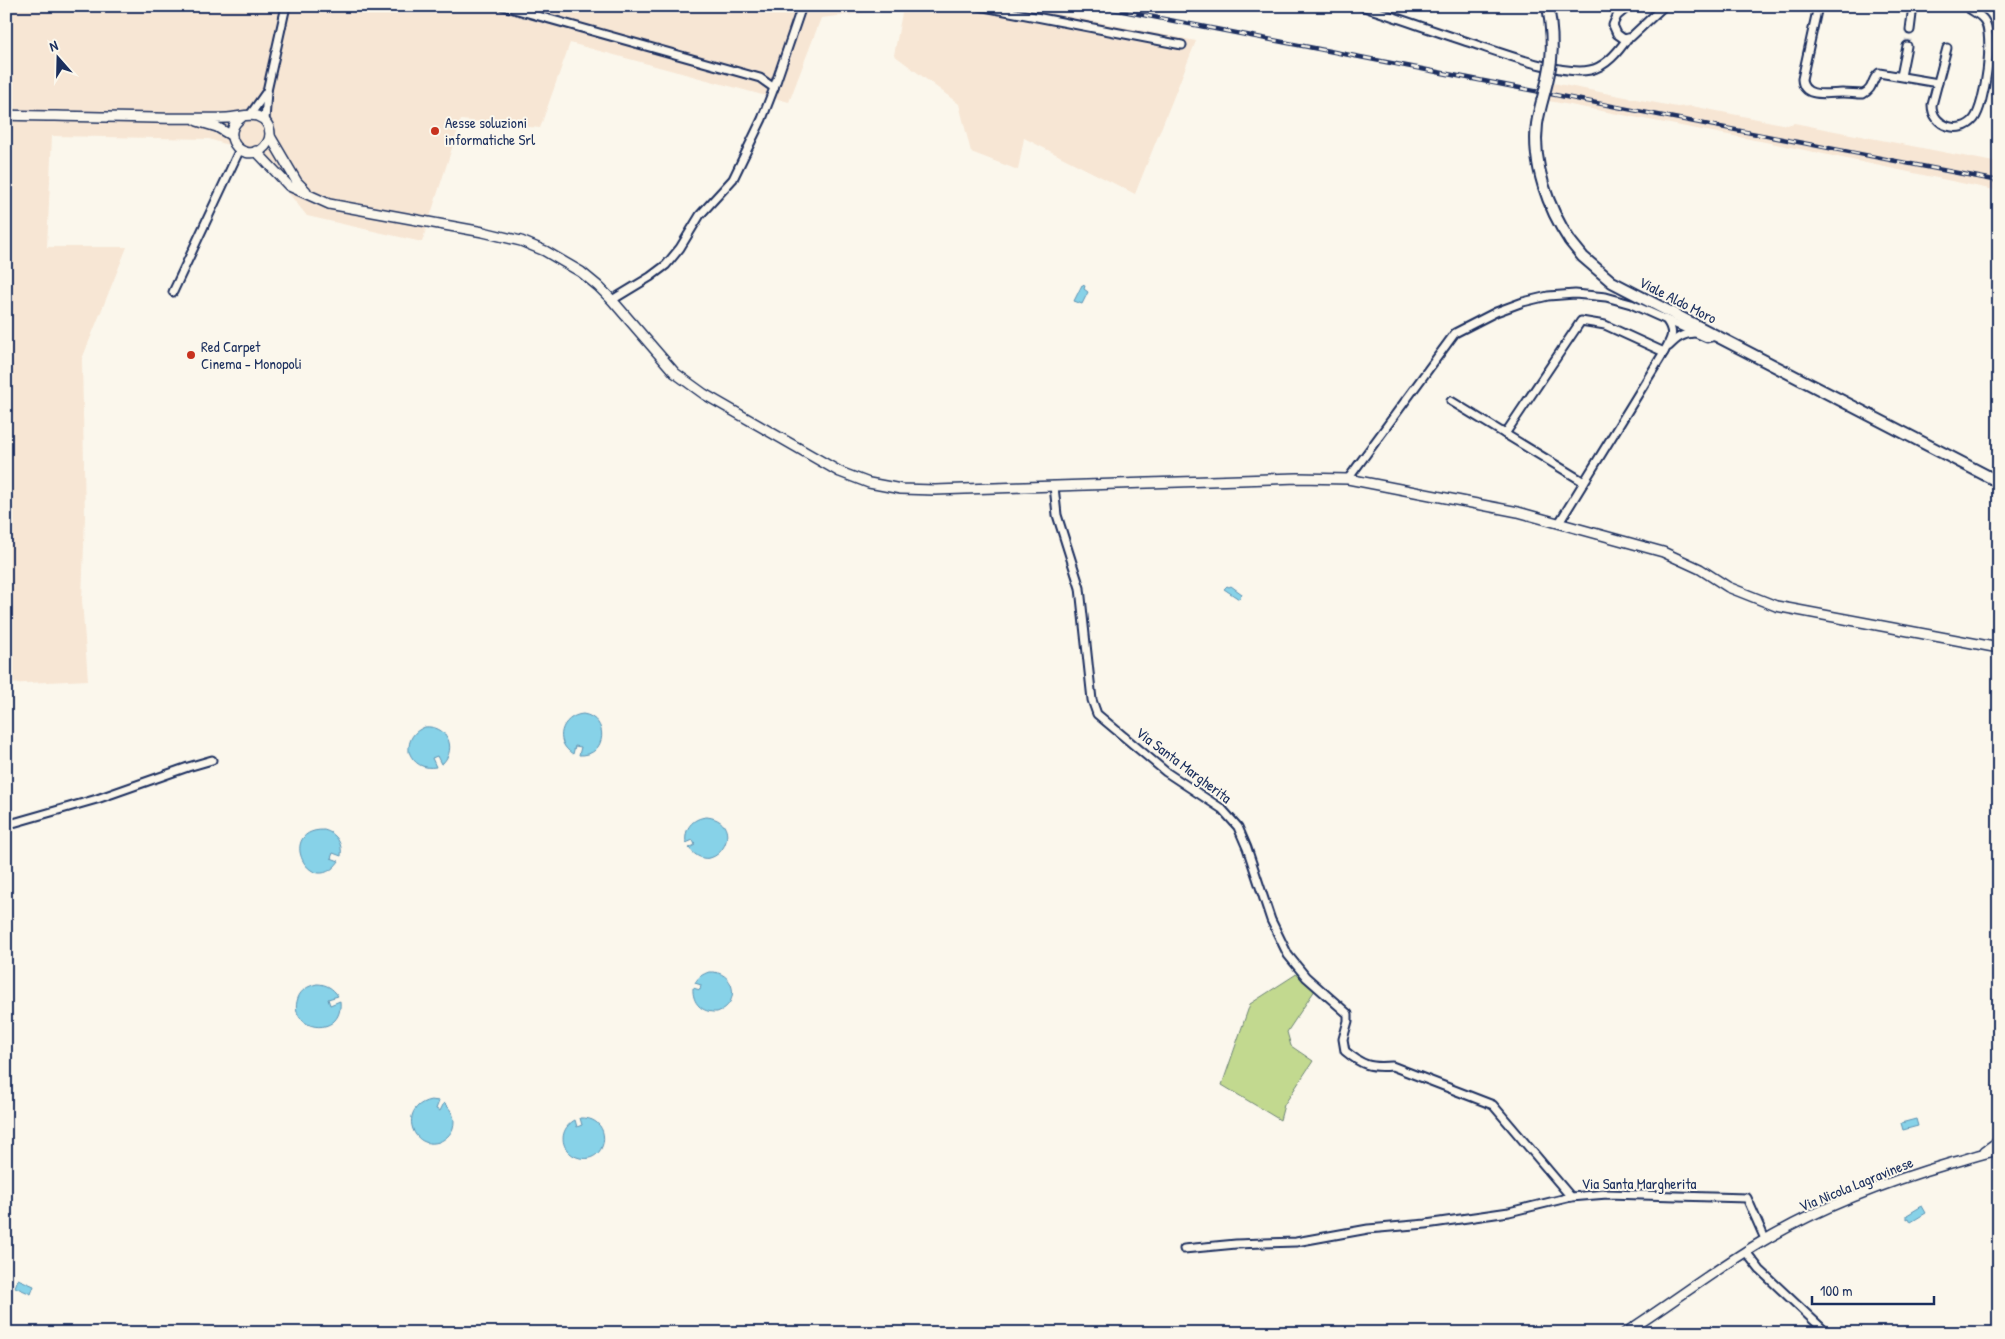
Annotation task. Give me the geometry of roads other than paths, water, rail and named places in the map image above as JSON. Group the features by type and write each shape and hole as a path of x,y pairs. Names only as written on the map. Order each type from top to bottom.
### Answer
{"main road":[{"name":"Viale Aldo Moro","path":"1548,6 1551,60 1537,125 1538,163 1546,194 1560,226 1583,257 1612,282 1999,482"}],"street":[{"path":"286,6 267,91 265,121 270,136 297,182 310,195"},
{"path":"503,6 760,78 774,88"},
{"path":"612,300 666,265 680,248 700,216 732,179 762,118 802,6"},
{"path":"979,6 1182,46"},
{"path":"1361,6 1527,62 1570,71 1591,70 1601,66 1614,56 1627,39 1664,6"},
{"path":"1627,39 1620,38 1613,25 1617,16 1629,6"},
{"path":"1818,6 1802,79 1803,87 1806,90 1823,94 1863,94 1872,86 1878,73 1938,83"},
{"path":"1910,30 1913,6"},
{"path":"1947,48 1932,105 1934,118 1940,123 1958,127 1974,120 1978,111 1988,65 1990,41 1984,19 1966,6"},
{"path":"1901,76 1907,46"},
{"path":"267,91 246,116 233,126 232,136 234,143 246,152 256,151 264,147 270,136"},
{"path":"6,115 187,118 258,116 265,121"},
{"path":"187,118 217,127 232,136"},
{"path":"172,292 240,149"},
{"path":"256,151 289,186 329,204 483,232 521,241 545,251 581,272 612,300 675,374 704,394 840,472 869,483 901,489 1298,478 1348,479 1472,502 1559,523 1676,557 1700,569 1728,587 1776,606 1999,648"},
{"path":"1348,479 1455,332 1496,312 1548,296 1575,294 1606,297 1631,304 1707,338 1716,336"},
{"path":"1559,523 1664,352 1672,336 1672,328 1666,320"},
{"path":"1505,434 1582,321 1604,325 1664,352"},
{"path":"1664,352 1678,337 1695,333"},
{"path":"1452,402 1584,482"},
{"name":"Via Santa Margherita","path":"1054,486 1057,516 1080,588 1092,700 1097,714 1166,772 1222,809 1238,827 1248,848 1270,920 1288,955 1306,977 1348,1014 1343,1039 1345,1051 1359,1063 1376,1067 1392,1066 1493,1105 1571,1197 1607,1194 1747,1198 1765,1239"},
{"path":"6,825 97,799 212,760"},
{"name":"Via Nicola Lagravinese","path":"1982,1153 1999,1141"},
{"name":"Via Nicola Lagravinese","path":"1625,1333 1765,1239 1859,1194 1910,1175 1982,1153 1999,1150"},
{"path":"1184,1249 1236,1244 1296,1242 1368,1229 1426,1224 1509,1212 1571,1197"},
{"path":"1746,1252 1760,1270 1827,1333"}],"water":[{"path":"1082,285 1085,286 1084,289 1088,292 1082,304 1074,301"},
{"path":"1227,586 1231,586 1242,594 1239,599 1224,589"},
{"path":"583,714 592,717 598,722 602,737 600,744 595,750 588,754 579,755 581,747 575,746 573,754 563,743 562,730 569,719"},
{"path":"425,727 439,730 448,738 449,750 443,763 441,764 437,756 432,758 436,767 419,765 413,760 409,752 412,736"},
{"path":"707,817 719,821 726,829 727,838 724,847 717,854 709,858 699,857 689,848 695,845 693,840 686,843 686,833 690,825 697,820"},
{"path":"324,830 338,839 341,847 341,856 333,853 331,858 339,861 328,871 318,873 309,869 303,860 300,850 302,840 309,833"},
{"path":"709,972 725,976 732,988 730,1002 725,1008 717,1012 707,1011 699,1006 693,993 693,988 700,990 701,985 695,983 696,981"},
{"path":"317,984 329,987 338,996 328,999 330,1005 340,1001 339,1013 333,1022 325,1026 307,1024 300,1018 297,1009 298,998 301,993 308,987"},
{"path":"431,1100 439,1101 436,1109 440,1111 444,1103 449,1108 454,1118 454,1124 446,1138 439,1142 429,1143 421,1140 415,1134 412,1127 412,1118 414,1110 421,1104"},
{"path":"580,1118 591,1119 603,1131 604,1140 602,1147 597,1154 590,1158 580,1158 573,1155 567,1150 563,1142 564,1133 571,1123 575,1120 577,1127 582,1125"},
{"path":"1916,1119 1918,1126 1903,1130 1901,1123"},
{"path":"1922,1206 1926,1213 1911,1222 1909,1218 1907,1219 1907,1215"},
{"path":"18,1279 34,1286 31,1294 15,1287"}],"tunnel":[{"path":"1907,46 1910,30"}],"railway":[{"path":"1097,6 1999,181"}],"place":[{"name":"Aesse soluzioni informatiche Srl","path":"435,131"},
{"name":"Red Carpet Cinema - Monopoli","path":"191,355"}]}
